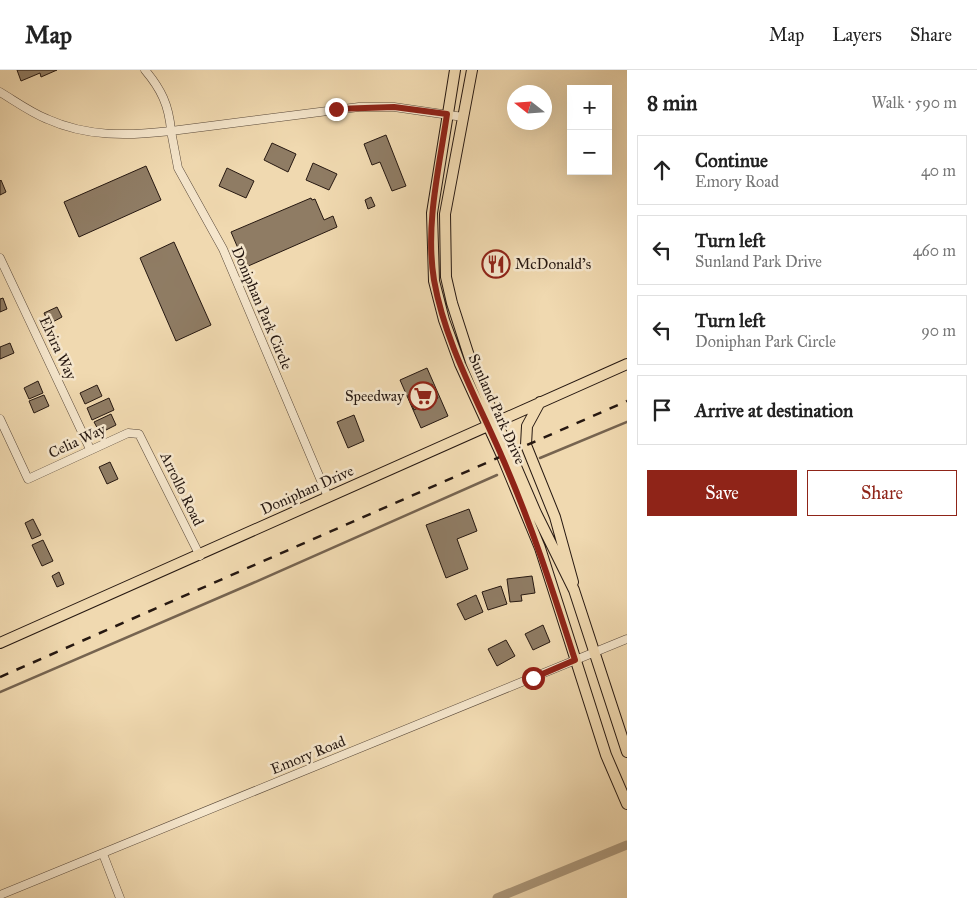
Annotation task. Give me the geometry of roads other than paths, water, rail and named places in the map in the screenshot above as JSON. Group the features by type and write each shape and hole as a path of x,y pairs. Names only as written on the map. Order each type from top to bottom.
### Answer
{"main road":[{"name":"Sunland Park Drive","path":"455,70 432,213 434,281 444,320 460,364 540,548 606,755 627,804"},
{"name":"Sunland Park Drive","path":"472,70 445,214 446,277 452,303 472,362 536,514 574,590 627,752"},
{"name":"Doniphan Drive","path":"0,643 200,556 498,420 627,364"},
{"path":"540,402 527,426 525,438 560,534 573,577 574,590"}],"street":[{"name":"Doniphan Park Circle","path":"144,70 158,86 165,100 178,168 223,249 328,497"},
{"path":"0,92 45,118 85,132 124,135 171,131 359,107 394,107 463,118"},
{"name":"Elvira Way","path":"0,258 90,449"},
{"name":"Celia Way","path":"0,419 28,479 128,433 139,434"},
{"name":"Arrollo Road","path":"139,434 200,556"},
{"name":"Emory Road","path":"0,896 627,639"},
{"path":"102,854 120,898"}],"waterway":[{"path":"540,458 627,422"},
{"path":"0,692 497,475"},
{"path":"497,898 627,845"}],"railway":[{"path":"0,677 627,401"}],"place":[{"name":"McDonald's","path":"496,264"},
{"name":"Speedway","path":"423,396"}]}
